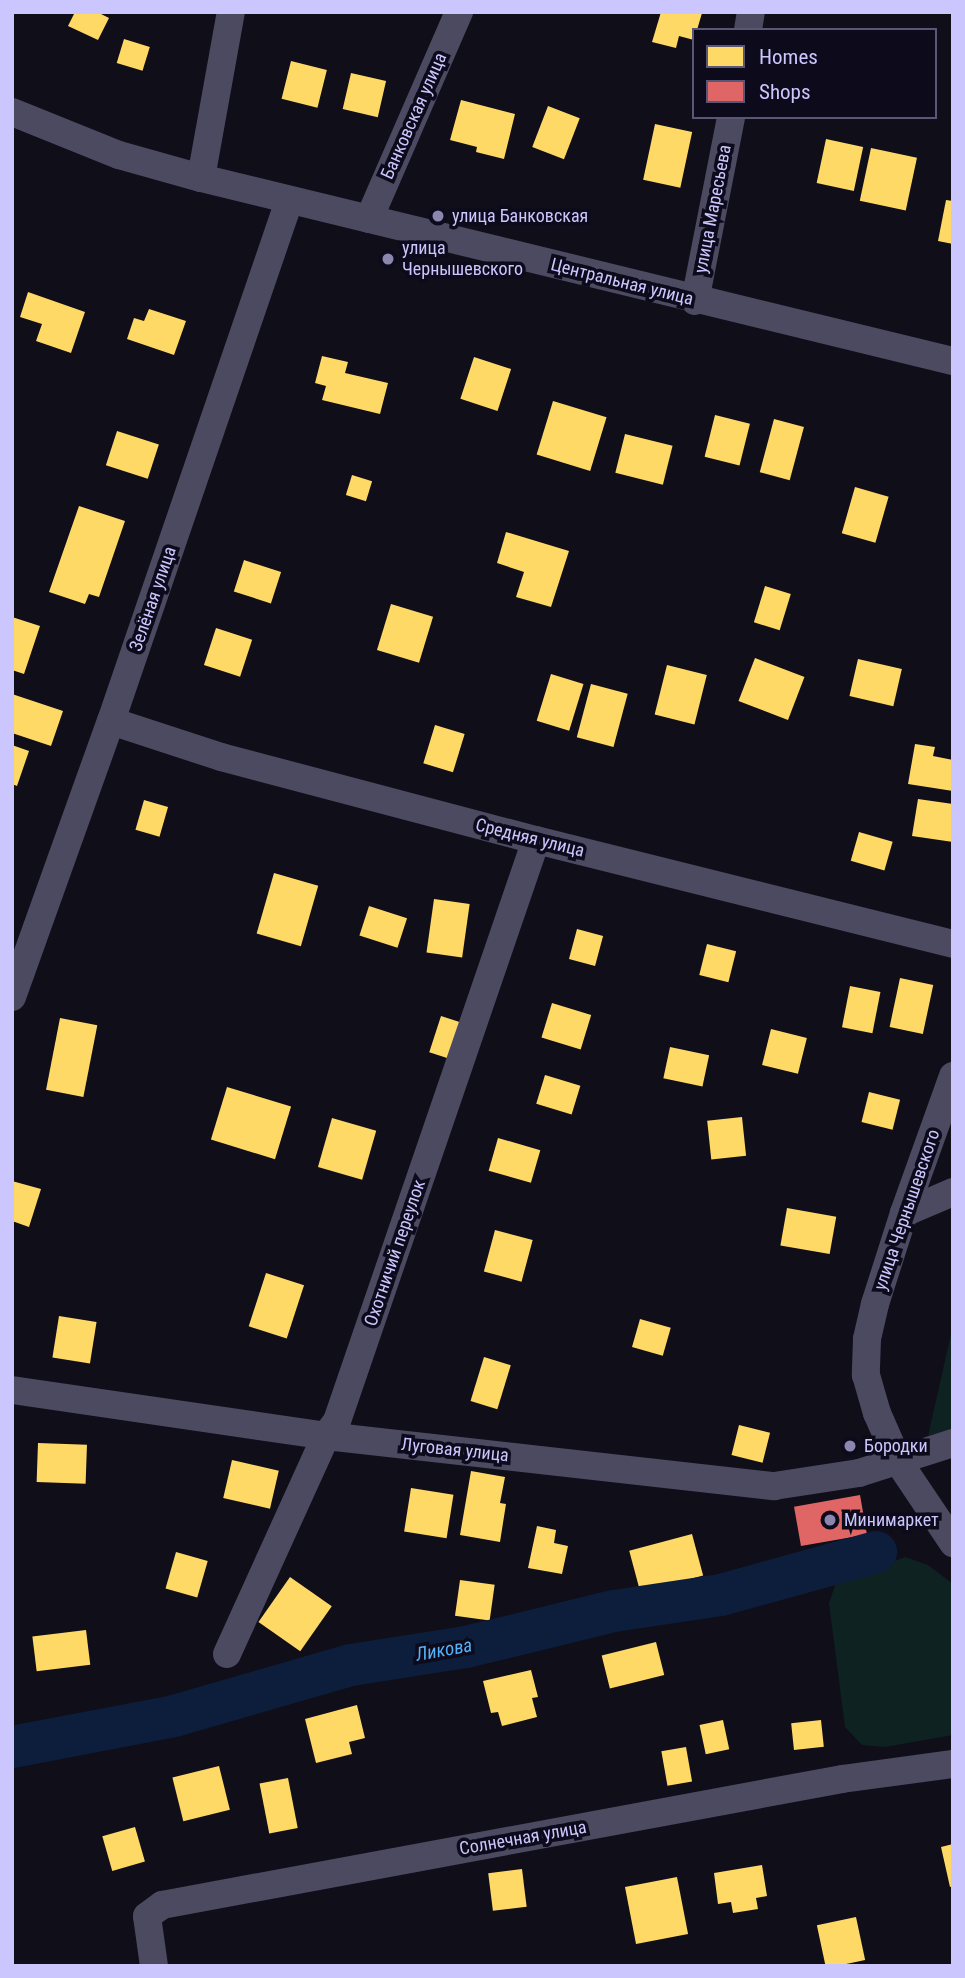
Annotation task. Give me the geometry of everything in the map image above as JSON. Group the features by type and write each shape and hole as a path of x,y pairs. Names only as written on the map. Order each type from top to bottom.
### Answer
{"street":[{"path":"201,178 231,12"},
{"name":"Банковская улица","path":"369,219 459,12"},
{"name":"Центральная улица","path":"12,112 118,155 201,178 695,301 953,361"},
{"name":"улица Маресьева","path":"695,301 731,119"},
{"name":"Зелёная улица","path":"12,997 111,721 289,201"},
{"name":"Средняя улица","path":"111,721 221,757 536,840 953,944"},
{"name":"Охотничий переулок","path":"227,1654 327,1436 337,1421 536,840"},
{"name":"улица Чернышевского","path":"953,1076 875,1304 867,1339 866,1375 877,1413 898,1461 953,1543"},
{"path":"904,1213 953,1192"},
{"name":"Луговая улица","path":"12,1390 327,1436 774,1486 815,1482 898,1461 953,1443"},
{"name":"Солнечная улица","path":"154,1966 147,1916 162,1905 842,1779 953,1764"}],"green space":[{"path":"953,1325 953,1429 928,1436"},
{"path":"905,1557 928,1565 953,1584 953,1735 885,1747 862,1745 845,1727 829,1603 837,1580 856,1565 882,1566"}],"building: Homes":[{"path":"75,12 97,12 109,18 98,40 68,26"},
{"path":"661,12 702,13 698,28 692,28 692,39 679,36 676,48 652,42"},
{"path":"124,39 150,47 143,71 117,63"},
{"path":"291,61 327,70 317,108 282,99"},
{"path":"351,73 386,81 378,117 343,109"},
{"path":"461,100 515,114 504,159 476,152 477,147 450,140"},
{"path":"548,106 580,118 564,159 532,147"},
{"path":"655,124 692,132 680,188 643,180"},
{"path":"826,139 863,147 854,191 817,183"},
{"path":"871,148 917,158 906,211 860,201"},
{"path":"946,200 953,201 953,244 938,241"},
{"path":"28,292 85,312 71,353 36,341 42,324 20,317"},
{"path":"149,309 186,321 174,355 127,339 134,318 144,321"},
{"path":"322,356 348,362 345,373 388,383 380,414 322,400 326,386 315,383"},
{"path":"474,357 511,369 497,411 460,399"},
{"path":"553,401 607,417 590,471 537,455"},
{"path":"715,415 750,424 740,465 705,457"},
{"path":"774,419 804,427 790,480 760,472"},
{"path":"117,431 159,445 148,479 106,465"},
{"path":"625,434 673,446 663,485 615,473"},
{"path":"352,475 372,481 366,501 346,495"},
{"path":"855,487 889,497 875,543 842,533"},
{"path":"79,506 125,521 99,597 89,594 85,604 49,592"},
{"path":"506,532 569,551 551,607 516,597 524,572 497,563"},
{"path":"244,560 281,572 271,603 234,591"},
{"path":"765,586 791,594 780,630 754,622"},
{"path":"391,604 433,617 419,663 377,650"},
{"path":"12,617 40,626 24,674 12,670"},
{"path":"216,628 252,640 240,677 204,665"},
{"path":"755,658 804,677 788,720 739,701"},
{"path":"858,659 902,669 893,706 849,696"},
{"path":"667,665 707,675 694,724 655,714"},
{"path":"551,674 584,684 569,731 537,721"},
{"path":"591,684 628,694 613,747 577,737"},
{"path":"12,694 63,711 51,746 12,733"},
{"path":"435,725 465,734 453,772 423,763"},
{"path":"915,744 935,747 933,756 953,760 953,791 908,784"},
{"path":"12,745 29,751 17,786 12,784"},
{"path":"918,799 953,804 953,842 912,836"},
{"path":"144,800 168,807 159,837 135,830"},
{"path":"859,832 893,842 884,870 851,861"},
{"path":"274,873 318,886 301,946 257,934"},
{"path":"434,899 470,904 462,957 426,952"},
{"path":"369,906 407,918 397,948 359,935"},
{"path":"577,929 603,936 595,966 569,959"},
{"path":"707,944 736,951 728,982 699,975"},
{"path":"900,978 933,985 923,1034 890,1027"},
{"path":"850,986 880,992 872,1033 842,1027"},
{"path":"552,1003 591,1015 581,1049 541,1037"},
{"path":"441,1016 462,1023 450,1059 429,1052"},
{"path":"60,1018 97,1025 83,1097 46,1090"},
{"path":"771,1029 807,1038 798,1074 762,1065"},
{"path":"670,1047 709,1055 702,1087 663,1078"},
{"path":"545,1075 580,1086 572,1115 536,1104"},
{"path":"227,1087 291,1107 275,1159 211,1140"},
{"path":"869,1092 900,1100 893,1130 862,1122"},
{"path":"742,1117 746,1156 711,1159 707,1121"},
{"path":"332,1118 376,1131 362,1180 318,1167"},
{"path":"498,1138 540,1150 531,1183 489,1171"},
{"path":"12,1181 41,1189 29,1227 12,1221"},
{"path":"787,1208 836,1217 830,1254 780,1245"},
{"path":"495,1230 533,1240 522,1282 484,1272"},
{"path":"266,1273 304,1285 287,1339 249,1326"},
{"path":"59,1316 97,1322 90,1363 52,1357"},
{"path":"640,1319 671,1328 663,1356 632,1347"},
{"path":"484,1357 511,1365 497,1409 471,1401"},
{"path":"739,1425 770,1433 763,1463 732,1455"},
{"path":"38,1443 87,1445 86,1484 37,1482"},
{"path":"232,1460 279,1471 270,1509 223,1498"},
{"path":"471,1471 505,1477 500,1503 506,1504 500,1542 460,1535"},
{"path":"411,1488 453,1495 447,1538 404,1531"},
{"path":"537,1526 556,1530 554,1543 568,1546 562,1574 528,1568"},
{"path":"692,1534 703,1576 640,1592 629,1551"},
{"path":"176,1552 208,1561 197,1598 166,1589"},
{"path":"290,1577 332,1606 300,1651 258,1622"},
{"path":"460,1580 495,1585 490,1621 455,1616"},
{"path":"86,1630 90,1665 37,1671 32,1637"},
{"path":"656,1642 664,1675 610,1689 602,1656"},
{"path":"531,1670 538,1697 532,1698 537,1717 502,1726 498,1712 491,1713 483,1681"},
{"path":"357,1705 365,1738 349,1742 352,1754 316,1763 305,1719"},
{"path":"723,1720 729,1749 706,1754 700,1725"},
{"path":"821,1720 824,1747 794,1750 791,1723"},
{"path":"686,1747 692,1781 667,1786 661,1751"},
{"path":"219,1766 230,1810 183,1821 172,1778"},
{"path":"288,1778 298,1828 269,1834 260,1784"},
{"path":"135,1827 145,1862 112,1871 102,1836"},
{"path":"953,1844 953,1886 950,1887 941,1847"},
{"path":"762,1865 767,1896 756,1898 758,1909 733,1913 731,1902 718,1904 714,1873"},
{"path":"522,1869 527,1907 493,1911 488,1873"},
{"path":"677,1877 688,1934 636,1944 625,1887"},
{"path":"856,1917 865,1960 826,1966 817,1925"}],"building: Shops":[{"name":"Минимаркет","path":"860,1495 867,1534 801,1546 794,1507"}],"waterway":[{"name":"Ликова","path":"12,1747 174,1716 351,1665 466,1647 614,1611 721,1595 876,1552"}],"place":[{"name":"улица Банковская","path":"438,216"},
{"name":"улица Чернышевского","path":"388,259"},
{"name":"Бородки","path":"850,1446"},
{"name":"Минимаркет","path":"830,1520"}]}
